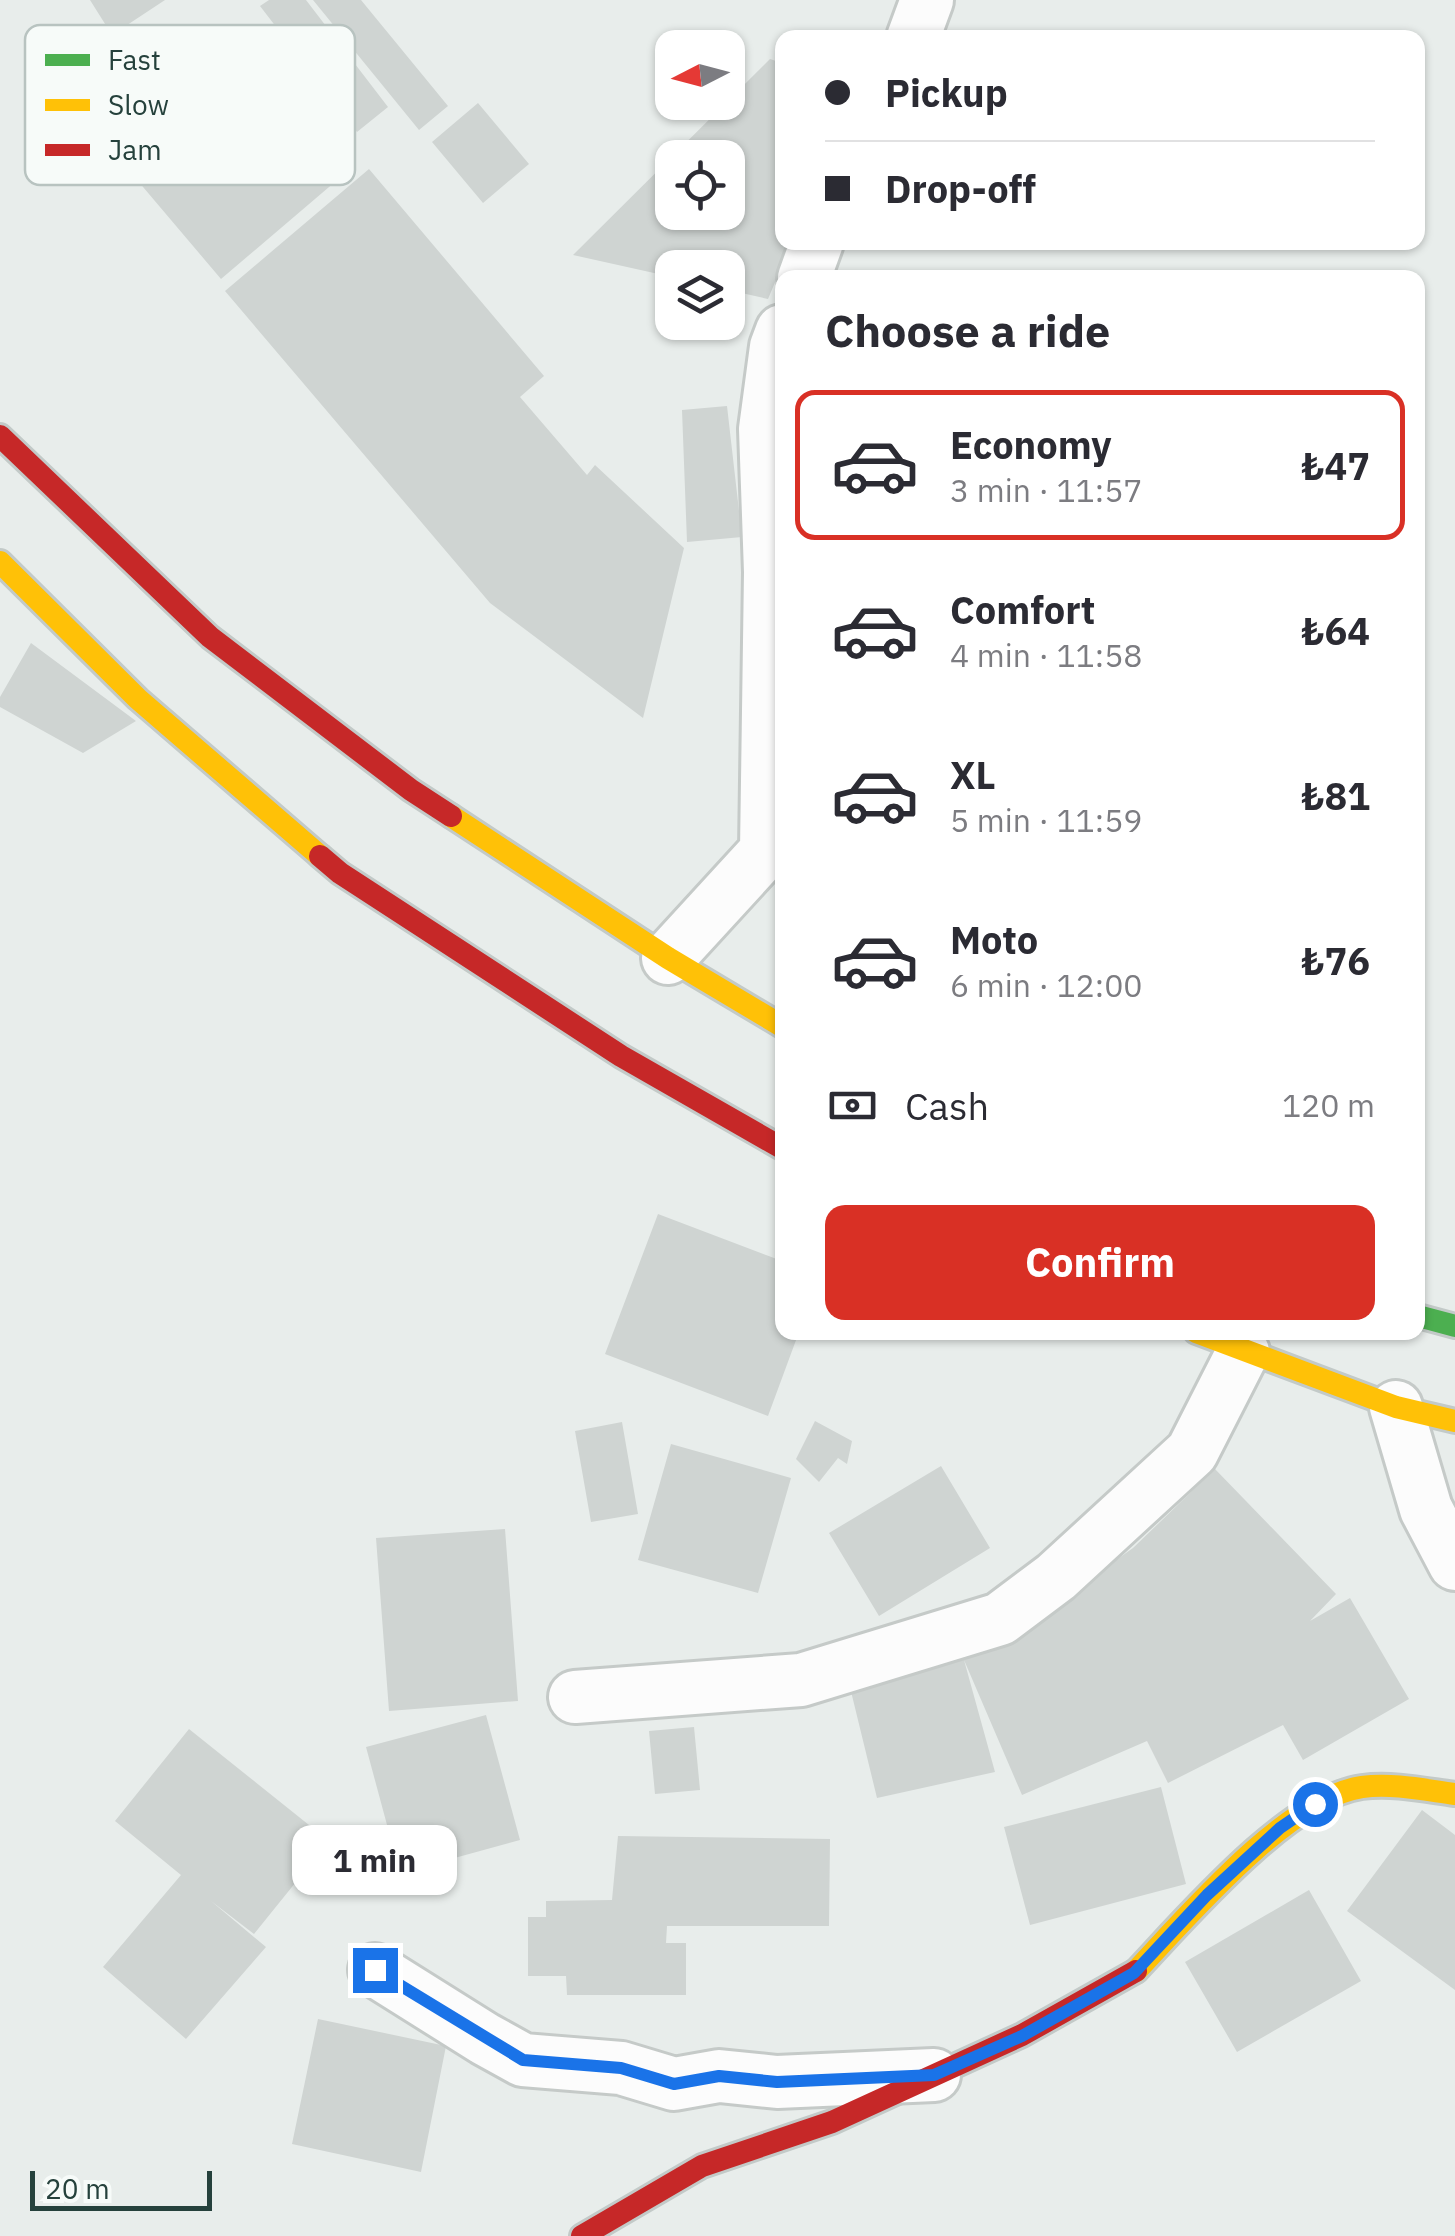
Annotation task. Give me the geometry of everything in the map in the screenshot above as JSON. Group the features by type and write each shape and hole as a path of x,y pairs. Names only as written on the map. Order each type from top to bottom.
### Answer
{"main road":[{"path":"0,436 210,637 412,790 668,958 775,1022"},
{"path":"0,562 138,699 340,872 621,1056 775,1144"},
{"path":"1425,1318 1455,1326"},
{"path":"1215,1340 1396,1407 1455,1422"},
{"path":"582,2236 702,2166 832,2122 1022,2036 1134,1973 1207,1895 1280,1828 1315,1804 1359,1787 1394,1786 1455,1794"}],"street":[{"path":"915,30 927,0"},
{"path":"668,958 766,851 770,572 765,429 775,354"},
{"path":"575,1697 801,1680 1000,1619 1056,1577 1192,1452 1243,1352"},
{"path":"1396,1407 1426,1509 1455,1564"},
{"path":"375,1970 523,2060 621,2068 674,2084 719,2076 777,2082 934,2075"}],"building":[{"path":"90,0 165,0 127,25 106,25"},
{"path":"269,0 306,0 325,25 275,25 260,6"},
{"path":"313,0 361,0 448,106 419,130 355,52 355,25 333,25"},
{"path":"770,59 775,61 775,250 789,250 780,270 775,270 768,299 745,294 745,250 655,250 655,273 573,255 655,173 655,230 745,230 745,140 689,140 709,120 745,120 745,84"},
{"path":"355,64 388,107 357,132 355,129"},
{"path":"478,103 529,164 483,203 432,142"},
{"path":"369,169 544,376 520,397 587,475 595,465 684,548 643,718 490,603 225,291 350,185 355,185"},
{"path":"141,185 331,185 221,279"},
{"path":"727,406 742,537 687,542 682,410"},
{"path":"31,643 136,721 83,753 0,707 0,697"},
{"path":"658,1214 775,1258 775,1340 796,1340 768,1416 605,1354"},
{"path":"815,1421 852,1441 847,1464 838,1458 819,1482 796,1459"},
{"path":"622,1422 638,1514 591,1522 575,1431"},
{"path":"671,1444 791,1478 758,1593 638,1560"},
{"path":"941,1466 990,1548 879,1616 829,1533"},
{"path":"1215,1469 1336,1594 1310,1621 1350,1598 1409,1699 1303,1760 1283,1725 1168,1783 1147,1741 1022,1795 964,1660 1133,1548"},
{"path":"505,1529 518,1701 389,1711 376,1538"},
{"path":"964,1660 995,1772 877,1798 847,1675"},
{"path":"486,1715 520,1840 400,1873 366,1747"},
{"path":"694,1727 700,1790 655,1794 649,1731"},
{"path":"189,1729 329,1841 254,1934 211,1901 266,1947 186,2039 103,1967 181,1875 115,1821"},
{"path":"1161,1787 1186,1884 1030,1925 1004,1827"},
{"path":"1422,1810 1455,1835 1455,1990 1347,1911"},
{"path":"618,1836 830,1839 829,1926 667,1926 666,1943 686,1943 686,1995 567,1995 566,1976 528,1976 528,1917 546,1917 546,1901 612,1900"},
{"path":"1309,1890 1361,1981 1237,2052 1185,1962"},
{"path":"318,2019 446,2046 421,2172 292,2144"}],"traffic: fast":[{"path":"1425,1318 1455,1326"}],"traffic: slow":[{"path":"0,562 138,699 320,856"},
{"path":"451,816 668,958 775,1022"},
{"path":"1217,1340 1396,1407 1455,1421"},
{"path":"1136,1971 1240,1863 1303,1813 1333,1796 1374,1786 1455,1794"}],"traffic: jam":[{"path":"0,436 210,637 451,816"},
{"path":"320,856 340,873 621,1056 775,1144"},
{"path":"582,2236 702,2166 832,2122 1022,2035 1136,1971"}],"route":[{"path":"375,1970 523,2060 621,2068 674,2084 719,2076 777,2082 934,2075 1022,2036 1134,1973 1207,1895 1280,1828 1315,1804"}]}
